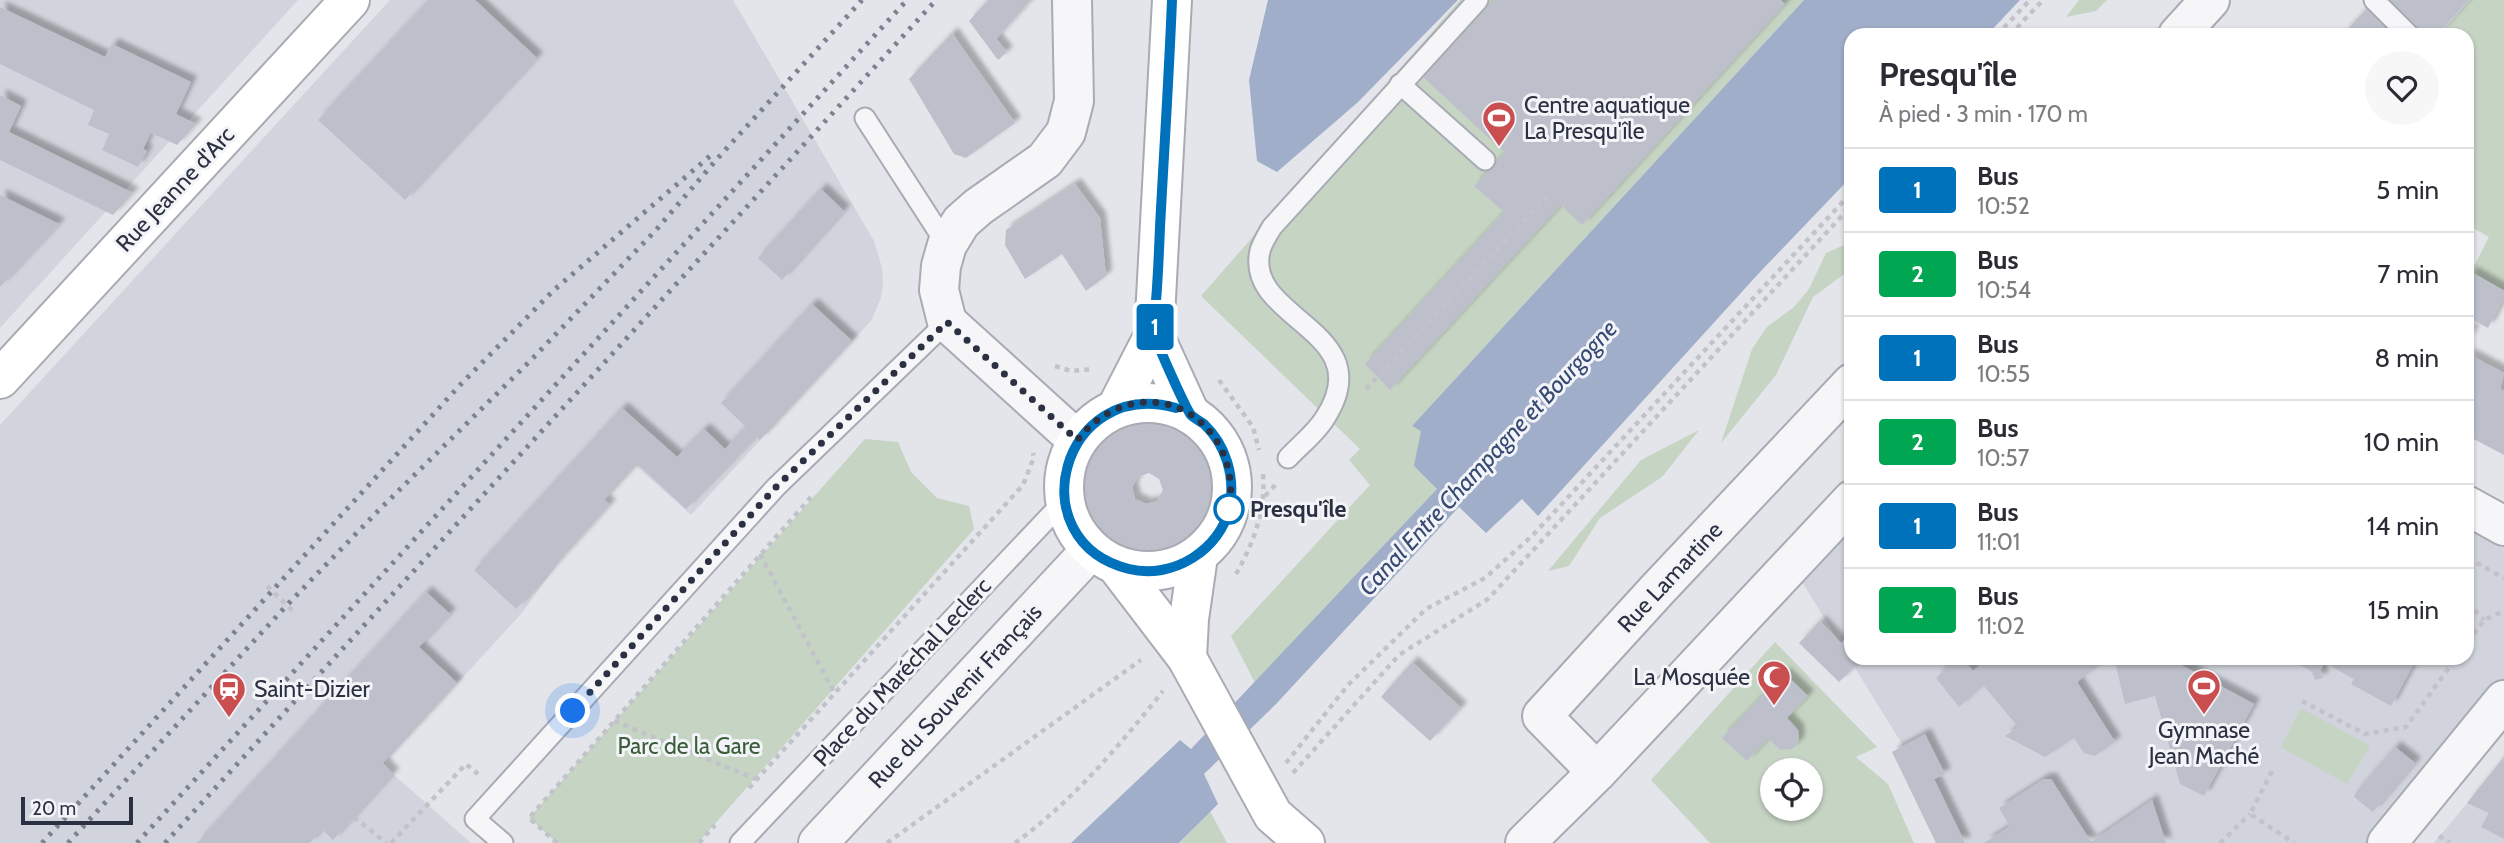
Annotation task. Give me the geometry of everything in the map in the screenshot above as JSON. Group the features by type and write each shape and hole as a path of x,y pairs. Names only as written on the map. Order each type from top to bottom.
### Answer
{"main road":[{"name":"Rue Jeanne d'Arc","path":"0,379 350,0"},
{"path":"1116,409 1154,335 1172,0"},
{"path":"1154,335 1190,414"},
{"path":"1103,558 1149,572 1183,564 1198,556 1222,526 1229,509 1231,473 1217,439 1205,425 1190,414 1161,404 1131,404 1094,421 1077,440 1069,458 1064,477 1065,500 1073,527 1103,558 1193,668 1275,829 1304,843"},
{"path":"1193,668 1189,619 1198,556"}],"street":[{"path":"1072,0 1074,102 1066,132 1045,160 978,206 961,222 947,245 939,290 947,322 1077,440"},
{"path":"2184,28 2210,0"},
{"name":"Rue Lamartine","path":"1597,772 1542,716 1844,391"},
{"path":"1525,843 1597,772 1844,509"},
{"path":"2474,509 2504,526"},
{"name":"Rue du Souvenir Français","path":"818,843 1103,558"},
{"path":"2387,843 2504,700"}],"lane":[{"path":"1288,458 1324,420 1336,397 1339,371 1330,348 1270,294 1261,274 1260,251 1272,227 1478,0"},
{"path":"2374,0 2402,28"},
{"path":"1400,84 1485,160"},
{"path":"865,118 947,245"},
{"path":"503,843 475,819 776,487 947,322"},
{"name":"Place du Maréchal Leclerc","path":"740,843 1065,500"}],"path":[{"path":"2004,28 2030,0"},
{"path":"2017,28 2043,0"},
{"path":"1378,377 1549,194"},
{"path":"1278,770 1348,685 1426,609 1485,578 1532,536 1844,201"},
{"path":"1275,829 1290,777 1399,655 1488,599 1844,214"},
{"path":"1216,375 1253,427 1262,460"},
{"path":"1230,584 1259,524 1264,497 1263,471"},
{"path":"557,843 529,818 815,493"},
{"path":"760,554 834,692"},
{"path":"2474,561 2504,576"},
{"path":"740,797 940,573"},
{"path":"267,586 293,611"},
{"path":"2474,609 2484,620"},
{"path":"2474,634 2484,620 2504,611"},
{"path":"887,843 1144,657"},
{"path":"2302,701 2365,734 2406,727 2451,665"},
{"path":"1015,843 1076,792 1124,740 1163,691"},
{"path":"614,721 756,779"},
{"path":"2220,843 2250,814 2272,771"},
{"path":"2250,814 2294,843"},
{"path":"699,843 724,816"},
{"path":"354,817 386,843"}],"shaded area":[{"path":"0,0 298,0 0,328"},
{"path":"390,0 733,0 874,241 882,268 883,283 881,298 871,321 691,515 636,466 605,499 521,614 384,763 471,843 0,843 0,425"},
{"path":"1844,507 1844,650 1791,564"},
{"path":"2474,509 2504,526 2504,700 2387,843 1963,843 1853,665 2474,665"},
{"path":"2504,757 2504,843 2434,843 2467,803"}],"green space":[{"name":"Centre aquatique La Presqu'île","path":"1460,0 1804,0 1412,426 1421,430 1438,488 1255,683 1231,636 1370,485 1349,460 1360,449 1201,296"},
{"path":"2079,0 2107,0 2096,11 2066,17"},
{"path":"2470,0 2504,0 2504,290 2474,274 2474,266 2489,237 2474,228 2474,28 2445,28"},
{"path":"1844,245 1844,274 1813,297 1776,375 1721,443 1752,349 1767,327 1794,307 1809,289 1826,253"},
{"path":"1699,430 1662,477 1600,518 1569,566 1548,571 1641,460"},
{"name":"Parc de la Gare","path":"865,439 898,442 911,472 937,498 969,506 974,529 698,843 557,843 529,818"},
{"path":"1775,642 1877,747 1856,757 1888,784 1914,843 1710,843 1651,780"},
{"path":"2301,708 2370,746 2347,784 2281,747"},
{"path":"1210,811 1227,843 1180,843"}],"water":[{"path":"1268,0 1458,0 1357,103 1277,172 1257,161 1249,80"},
{"name":"Canal Entre Champagne et Bourgogne","path":"1804,0 2020,0 1994,28 1844,28 1844,184 1760,272 1538,516 1522,499 1486,533 1459,507 1276,704 1204,774 1218,804 1179,843 1071,843 1180,740 1191,749 1437,489 1414,466 1421,431 1412,426"}],"building":[{"path":"429,0 475,0 537,58 405,200 318,120"},
{"path":"988,0 1031,0 996,39 1007,52 998,60 969,21"},
{"path":"1494,0 1781,0 1785,4 1582,225 1561,205 1390,390 1365,364 1504,212 1474,186 1505,153 1423,77"},
{"path":"2375,0 2469,0 2443,28 2349,28"},
{"path":"0,7 105,57 112,44 191,82 176,114 196,124 177,145 151,133 143,149 147,151 138,167 102,150 109,134 88,125 94,110 0,64"},
{"path":"952,33 1015,123 966,158 954,154 909,79"},
{"path":"0,95 21,106 9,132 133,193 113,215 0,160"},
{"path":"1075,184 1100,218 1106,276 1086,291 1062,254 1025,279 1005,245 1006,230"},
{"path":"821,189 844,211 782,280 758,258"},
{"path":"0,195 59,224 0,287"},
{"path":"2474,274 2504,291 2504,298 2488,328 2474,321"},
{"path":"812,304 852,341 760,440 756,436 686,509 637,464 604,500 610,505 516,609 474,570 622,408 677,457 704,429 725,449 746,427 721,403"},
{"path":"2474,357 2504,373 2500,389 2504,391 2504,455 2474,439"},
{"path":"1142,423 1170,427 1195,443 1211,468 1213,497 1203,525 1182,545 1154,554 1125,551 1101,535 1086,510 1083,480 1093,453 1114,432","holes":["1149,473 1159,479 1163,490 1157,501 1146,504 1135,499 1132,487 1138,477"]},
{"path":"426,592 450,614 419,647 457,683 383,763 393,774 354,817 333,840 322,829 310,843 197,843"},
{"path":"1820,621 1841,643 1844,640 1844,665 1857,665 1839,682 1799,643"},
{"path":"1412,662 1461,708 1430,741 1381,697"},
{"path":"1950,665 1968,665 1973,671 1980,665 2097,665 2077,682 2115,742 2095,756 2084,753 2074,738 2045,757 2005,736 2018,727 1983,685 1959,707 1936,678"},
{"name":"Gymnase Jean Maché","path":"2116,665 2181,665 2254,704 2204,796 2180,784 2155,696 2125,704"},
{"path":"2300,665 2324,665 2320,670 2323,678 2315,680 2312,672"},
{"path":"2329,665 2413,665 2391,706 2351,684 2354,679"},
{"name":"La Mosquée","path":"1784,673 1808,696 1787,718 1798,730 1799,741 1792,749 1781,750 1768,739 1747,761 1722,738"},
{"path":"1925,734 1945,774 1934,779 1965,843 1936,843 1892,752"},
{"path":"2395,747 2415,763 2373,812 2354,797"},
{"path":"2504,757 2504,839 2481,827 2489,813 2467,803"},
{"path":"2044,779 2051,779 2091,842 2152,800 2166,843 1984,843 2010,826 1999,808"}],"railway":[{"path":"68,843 287,605 656,230 862,0"},
{"path":"137,843 907,0"},
{"path":"165,843 936,0"},
{"path":"42,843 460,385 554,290 710,156"}],"bus line":[{"name":"1","path":"1172,0 1154,335 1190,414 1205,425 1226,455 1232,491 1222,526 1198,556 1167,570 1149,572 1115,565 1086,545 1070,520 1064,492 1064,477 1069,458 1077,440 1094,421 1116,409 1147,403 1176,408"}],"place":[{"name":"Centre aquatique La Presqu'île","path":"1499,148"},
{"name":"Presqu'île","path":"1229,509"},
{"name":"La Mosquée","path":"1774,707"},
{"name":"Gymnase Jean Maché","path":"2204,716"},
{"name":"Saint-Dizier","path":"229,719"}],"route":[{"path":"573,711 776,487 947,322 1077,440 1094,421 1131,404 1161,404 1190,414 1205,425 1226,455 1231,473 1229,509"}]}
